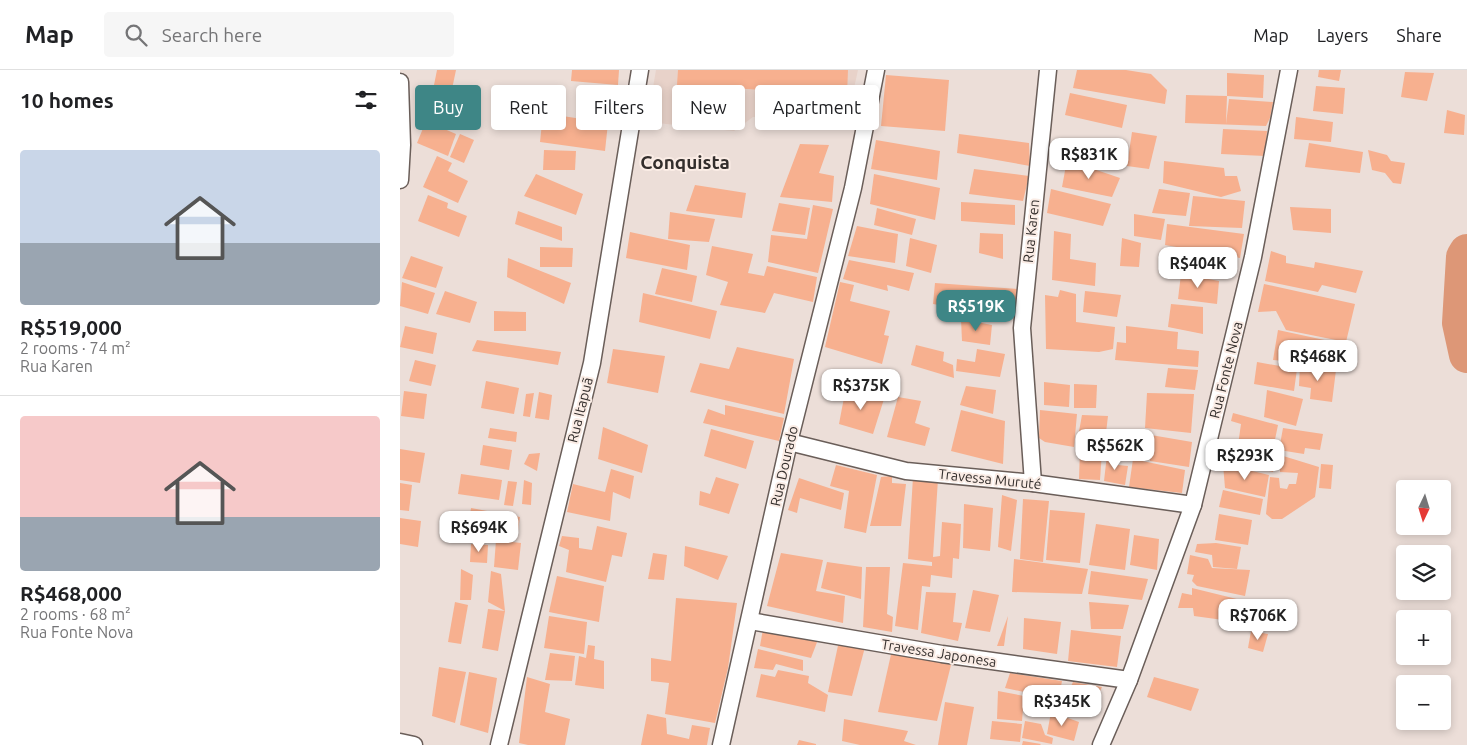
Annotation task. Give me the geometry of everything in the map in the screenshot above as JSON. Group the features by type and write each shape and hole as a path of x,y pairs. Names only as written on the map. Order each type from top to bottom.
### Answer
{"street":[{"name":"Rua Itapuã","path":"499,745 592,363 640,70"},
{"name":"Rua Dourado","path":"721,745 789,442 853,188 876,70"},
{"name":"Rua Karen","path":"1033,483 1022,328 1048,70"},
{"name":"Rua Fonte Nova","path":"1101,745 1129,680 1193,505 1253,257 1289,70"},
{"path":"400,82 402,145 400,180"},
{"name":"Travessa Muruté","path":"789,442 906,471 1033,483 1193,505"},
{"name":"Travessa Japonesa","path":"750,621 942,654 1129,680"},
{"path":"400,742 414,745"}],"shaded area":[{"path":"656,70 858,70 855,85 755,85 755,117 745,123 745,85 672,85 672,125 662,124 662,85 653,85"}],"building":[{"path":"437,70 456,70 453,85 434,85"},
{"path":"572,70 619,70 618,85 571,81"},
{"path":"678,70 848,70 847,85 755,85 755,90 745,89 745,85 677,85"},
{"path":"1077,70 1126,70 1151,74 1167,90 1165,104 1073,88"},
{"path":"1319,70 1341,70 1339,81 1318,77"},
{"path":"1405,72 1434,73 1427,101 1401,97"},
{"path":"1227,73 1264,75 1263,98 1227,96"},
{"path":"886,75 949,80 945,131 881,126"},
{"path":"1316,86 1345,88 1343,114 1313,111"},
{"path":"1070,93 1127,105 1122,128 1065,115"},
{"path":"1186,95 1227,96 1226,124 1229,99 1273,102 1270,118 1266,126 1185,123"},
{"path":"1447,110 1465,115 1464,135 1444,133"},
{"path":"566,117 576,118 576,130 607,130 605,151 540,142 541,130 566,130"},
{"path":"1296,117 1333,122 1331,142 1294,139"},
{"path":"1223,129 1267,131 1265,156 1221,154"},
{"path":"422,130 447,130 456,134 448,156 417,143"},
{"path":"1132,132 1157,136 1149,169 1127,166"},
{"path":"460,134 474,140 464,163 450,157"},
{"path":"959,134 1029,143 1030,166 957,153"},
{"path":"876,140 940,151 937,180 871,169"},
{"path":"1309,143 1363,152 1360,173 1305,167"},
{"path":"800,144 829,145 819,173 834,176 832,202 780,197"},
{"path":"544,150 576,151 575,170 543,170"},
{"path":"1368,150 1387,155 1391,161 1405,163 1401,184 1393,183 1385,173 1372,170"},
{"path":"437,156 452,163 448,171 468,181 458,203 423,187"},
{"path":"1067,160 1120,178 1112,197 1062,187"},
{"path":"1164,161 1224,168 1225,176 1237,176 1241,191 1221,197 1163,183"},
{"path":"974,169 1029,176 1023,201 969,194"},
{"path":"536,174 583,194 576,215 524,196"},
{"path":"874,174 940,188 935,220 870,204"},
{"path":"695,185 746,193 742,218 686,211"},
{"path":"1051,189 1111,204 1103,226 1047,213"},
{"path":"1159,189 1190,193 1186,216 1152,213"},
{"path":"428,195 448,203 447,208 467,216 459,237 418,221"},
{"path":"1193,196 1245,201 1242,228 1189,226"},
{"path":"961,202 1015,205 1015,225 961,221"},
{"path":"779,203 810,208 805,235 772,231"},
{"path":"813,205 833,209 818,273 768,262 771,235 807,239"},
{"path":"1290,207 1331,209 1331,233 1293,230"},
{"path":"877,208 916,219 912,235 874,225"},
{"path":"518,211 562,227 562,241 515,224"},
{"path":"670,212 715,219 709,242 668,239"},
{"path":"1134,214 1165,219 1161,240 1134,236"},
{"path":"1167,224 1244,234 1240,258 1165,245"},
{"path":"857,226 898,234 895,263 848,256"},
{"path":"1054,231 1071,234 1070,259 1096,263 1095,286 1052,280"},
{"path":"630,232 690,245 687,270 626,258"},
{"path":"980,233 1003,234 1003,259 979,253"},
{"path":"910,238 937,245 931,273 906,266"},
{"path":"1122,238 1141,243 1139,267 1120,266"},
{"path":"712,246 753,254 748,273 764,276 767,266 817,277 813,302 774,293 765,313 720,305 728,282 706,275"},
{"path":"540,247 573,248 572,267 540,267"},
{"path":"1167,249 1211,254 1206,275 1166,270"},
{"path":"1271,251 1286,256 1286,263 1314,268 1315,262 1363,271 1356,293 1322,285 1318,292 1265,281"},
{"path":"411,256 443,267 436,288 402,278"},
{"path":"508,258 571,283 564,304 507,277"},
{"path":"849,260 914,273 909,291 887,285 888,291 843,279"},
{"path":"662,268 697,276 692,302 655,294"},
{"path":"1181,274 1219,281 1217,304 1178,299"},
{"path":"402,282 435,293 428,314 400,306"},
{"path":"840,282 854,285 850,301 890,311 884,335 889,336 882,364 825,347"},
{"path":"935,283 1018,289 1017,317 933,304"},
{"path":"1264,284 1355,304 1346,342 1286,330 1276,311 1258,312"},
{"path":"1060,290 1076,294 1076,322 1115,327 1113,349 1099,352 1046,349 1045,295 1058,297"},
{"path":"445,291 477,302 470,323 436,314"},
{"path":"1085,291 1121,295 1117,317 1083,312"},
{"path":"643,293 717,311 710,339 639,322"},
{"path":"1171,304 1203,307 1203,334 1168,327"},
{"path":"494,311 526,312 526,331 494,331"},
{"path":"961,319 992,325 990,345 962,341"},
{"path":"405,326 437,333 433,354 400,347"},
{"path":"1126,326 1178,332 1177,349 1199,351 1198,367 1115,360 1117,342 1126,343"},
{"path":"1278,330 1329,341 1323,364 1273,360"},
{"path":"477,340 561,352 558,365 472,351"},
{"path":"916,345 944,352 943,361 953,365 954,378 911,365"},
{"path":"737,347 794,359 784,414 690,392 700,363 729,369"},
{"path":"613,349 665,356 658,393 607,383"},
{"path":"977,349 1005,354 1000,377 956,371 957,359 975,362"},
{"path":"415,360 436,365 431,386 409,381"},
{"path":"1257,362 1297,369 1294,391 1254,384"},
{"path":"1300,364 1336,370 1332,402 1310,399 1311,388 1299,386"},
{"path":"1168,368 1198,370 1195,390 1165,387"},
{"path":"486,381 519,388 514,414 481,408"},
{"path":"1044,382 1070,385 1069,407 1044,405"},
{"path":"1074,384 1097,385 1096,408 1074,408"},
{"path":"966,386 996,390 993,414 960,405"},
{"path":"846,387 884,399 873,434 839,424"},
{"path":"1267,390 1303,399 1296,426 1264,417"},
{"path":"404,391 427,394 424,419 401,416"},
{"path":"539,392 552,395 549,420 535,418"},
{"path":"534,393 530,417 523,416 526,394"},
{"path":"1147,393 1194,394 1191,433 1145,428"},
{"path":"898,397 921,401 915,423 930,428 925,446 887,437"},
{"path":"725,405 784,418 779,441 703,423 708,409 725,415"},
{"path":"961,410 1005,421 1003,464 951,451"},
{"path":"1040,410 1077,414 1074,447 1045,442 1039,438"},
{"path":"1233,413 1278,425 1272,454 1238,445 1241,424 1231,421"},
{"path":"1082,415 1108,416 1105,441 1078,437"},
{"path":"603,427 648,445 642,473 598,459"},
{"path":"490,428 517,432 516,442 488,438"},
{"path":"1283,428 1323,434 1320,450 1305,448 1304,454 1279,450"},
{"path":"711,429 754,441 746,469 704,456"},
{"path":"1151,435 1192,442 1189,467 1150,461"},
{"path":"483,445 512,450 509,470 480,465"},
{"path":"1226,447 1275,457 1273,472 1225,461"},
{"path":"400,449 425,453 420,483 400,480"},
{"path":"1080,449 1102,451 1100,480 1079,479"},
{"path":"540,453 537,471 524,464 529,454"},
{"path":"1107,455 1119,459 1118,465 1128,466 1125,485 1104,481"},
{"path":"1280,455 1319,467 1315,497 1282,519 1272,519 1266,514 1270,477 1279,478 1280,488 1287,489 1289,484 1296,484 1298,473 1280,472"},
{"path":"1133,459 1185,470 1182,493 1129,487"},
{"path":"1223,464 1269,475 1265,497 1225,488"},
{"path":"1321,464 1333,465 1331,489 1319,488"},
{"path":"836,465 877,475 866,533 844,528 849,491 830,486"},
{"path":"611,469 634,476 630,499 613,492 610,521 567,512 573,484 605,492"},
{"path":"461,474 502,480 499,500 458,494"},
{"path":"892,476 892,483 906,484 901,526 870,526 881,477"},
{"path":"716,477 739,484 729,514 699,505 700,491 710,494"},
{"path":"913,477 938,479 933,557 940,556 942,522 961,524 959,559 953,558 952,578 931,575 930,587 922,586 918,630 895,626 903,563 932,566 932,562 908,559"},
{"path":"799,478 844,493 841,510 800,498 797,513 788,510"},
{"path":"524,480 532,483 531,505 522,504"},
{"path":"508,481 517,482 513,506 504,505"},
{"path":"400,483 412,485 409,511 400,510"},
{"path":"1223,490 1263,499 1260,515 1219,507"},
{"path":"1002,495 1017,500 1011,551 998,547"},
{"path":"1023,499 1049,501 1043,562 1020,559"},
{"path":"964,504 993,508 990,551 963,548"},
{"path":"471,508 520,517 517,538 468,529"},
{"path":"1050,510 1085,513 1080,563 1046,560"},
{"path":"1219,514 1252,520 1248,545 1215,540"},
{"path":"400,518 421,521 418,547 400,544"},
{"path":"1096,524 1130,529 1125,570 1089,565"},
{"path":"597,526 627,533 622,557 612,555 606,582 566,572 569,550 559,546 562,536 579,538 579,548 592,550"},
{"path":"1134,535 1159,539 1157,570 1130,565"},
{"path":"496,540 521,543 518,570 494,567"},
{"path":"1216,543 1241,547 1237,569 1213,567 1212,555 1195,552 1197,544"},
{"path":"471,544 488,545 487,563 470,562"},
{"path":"685,546 728,556 718,580 684,566"},
{"path":"653,553 667,555 664,580 648,579"},
{"path":"781,553 823,560 816,591 845,596 843,623 767,606"},
{"path":"1190,555 1208,559 1212,568 1250,570 1245,596 1197,586 1192,581 1194,575 1187,574"},
{"path":"1014,559 1088,569 1082,594 1012,592"},
{"path":"827,562 862,567 861,599 821,588"},
{"path":"866,567 890,567 887,614 893,617 892,632 863,627"},
{"path":"461,569 473,575 471,600 460,600"},
{"path":"491,571 501,574 505,611 488,602"},
{"path":"1091,571 1148,579 1142,600 1088,594"},
{"path":"557,576 604,586 599,622 549,612"},
{"path":"1192,588 1249,602 1245,623 1194,616 1193,608 1178,608 1182,593 1192,595"},
{"path":"973,590 999,595 990,632 965,628"},
{"path":"926,592 956,593 953,622 962,623 958,641 921,633"},
{"path":"676,598 737,603 728,668 715,723 665,714 669,683 651,681 651,658 671,661"},
{"path":"455,602 468,605 461,644 448,642"},
{"path":"1089,602 1129,605 1123,629 1091,629"},
{"path":"488,609 505,611 498,651 482,648"},
{"path":"549,616 587,622 584,654 544,648"},
{"path":"1008,616 1004,646 997,646"},
{"path":"1024,618 1061,622 1057,654 1023,649"},
{"path":"763,629 819,637 811,658 760,646"},
{"path":"1071,630 1121,636 1117,667 1068,661"},
{"path":"1251,631 1268,634 1263,652 1248,648"},
{"path":"839,641 865,647 852,696 828,692"},
{"path":"588,645 595,646 594,659 604,661 604,689 575,685 579,656 586,658"},
{"path":"758,649 803,660 803,671 776,664 773,670 754,668"},
{"path":"892,650 952,661 937,721 878,712"},
{"path":"550,653 575,656 572,681 545,680"},
{"path":"439,667 466,672 455,723 432,716"},
{"path":"778,670 809,676 808,683 828,695 825,712 756,697 761,674 775,677"},
{"path":"469,672 497,678 488,733 460,725"},
{"path":"1010,673 1062,681 1057,707 1028,704 1029,693 1005,688"},
{"path":"527,677 550,684 545,712 570,719 565,745 528,745 519,743"},
{"path":"1154,677 1199,689 1191,711 1147,697"},
{"path":"1073,682 1102,687 1090,711 1061,707"},
{"path":"998,691 1024,696 1022,721 997,719"},
{"path":"945,702 974,707 967,745 938,745"},
{"path":"1051,712 1079,722 1074,741 1047,734"},
{"path":"647,714 666,718 667,734 689,739 692,725 710,728 707,745 641,745"},
{"path":"844,719 908,731 904,741 916,745 860,745 842,741"},
{"path":"992,721 1022,724 1020,742 990,739"},
{"path":"1025,721 1041,724 1045,735 1053,738 1052,744 1022,738"},
{"path":"799,740 816,744 816,745 797,745"},
{"path":"1023,741 1041,744 1022,745"}],"waterway":[{"path":"1467,252 1464,257 1460,323 1467,355"}],"district":[{"name":"Conquista","path":"685,162"}]}
